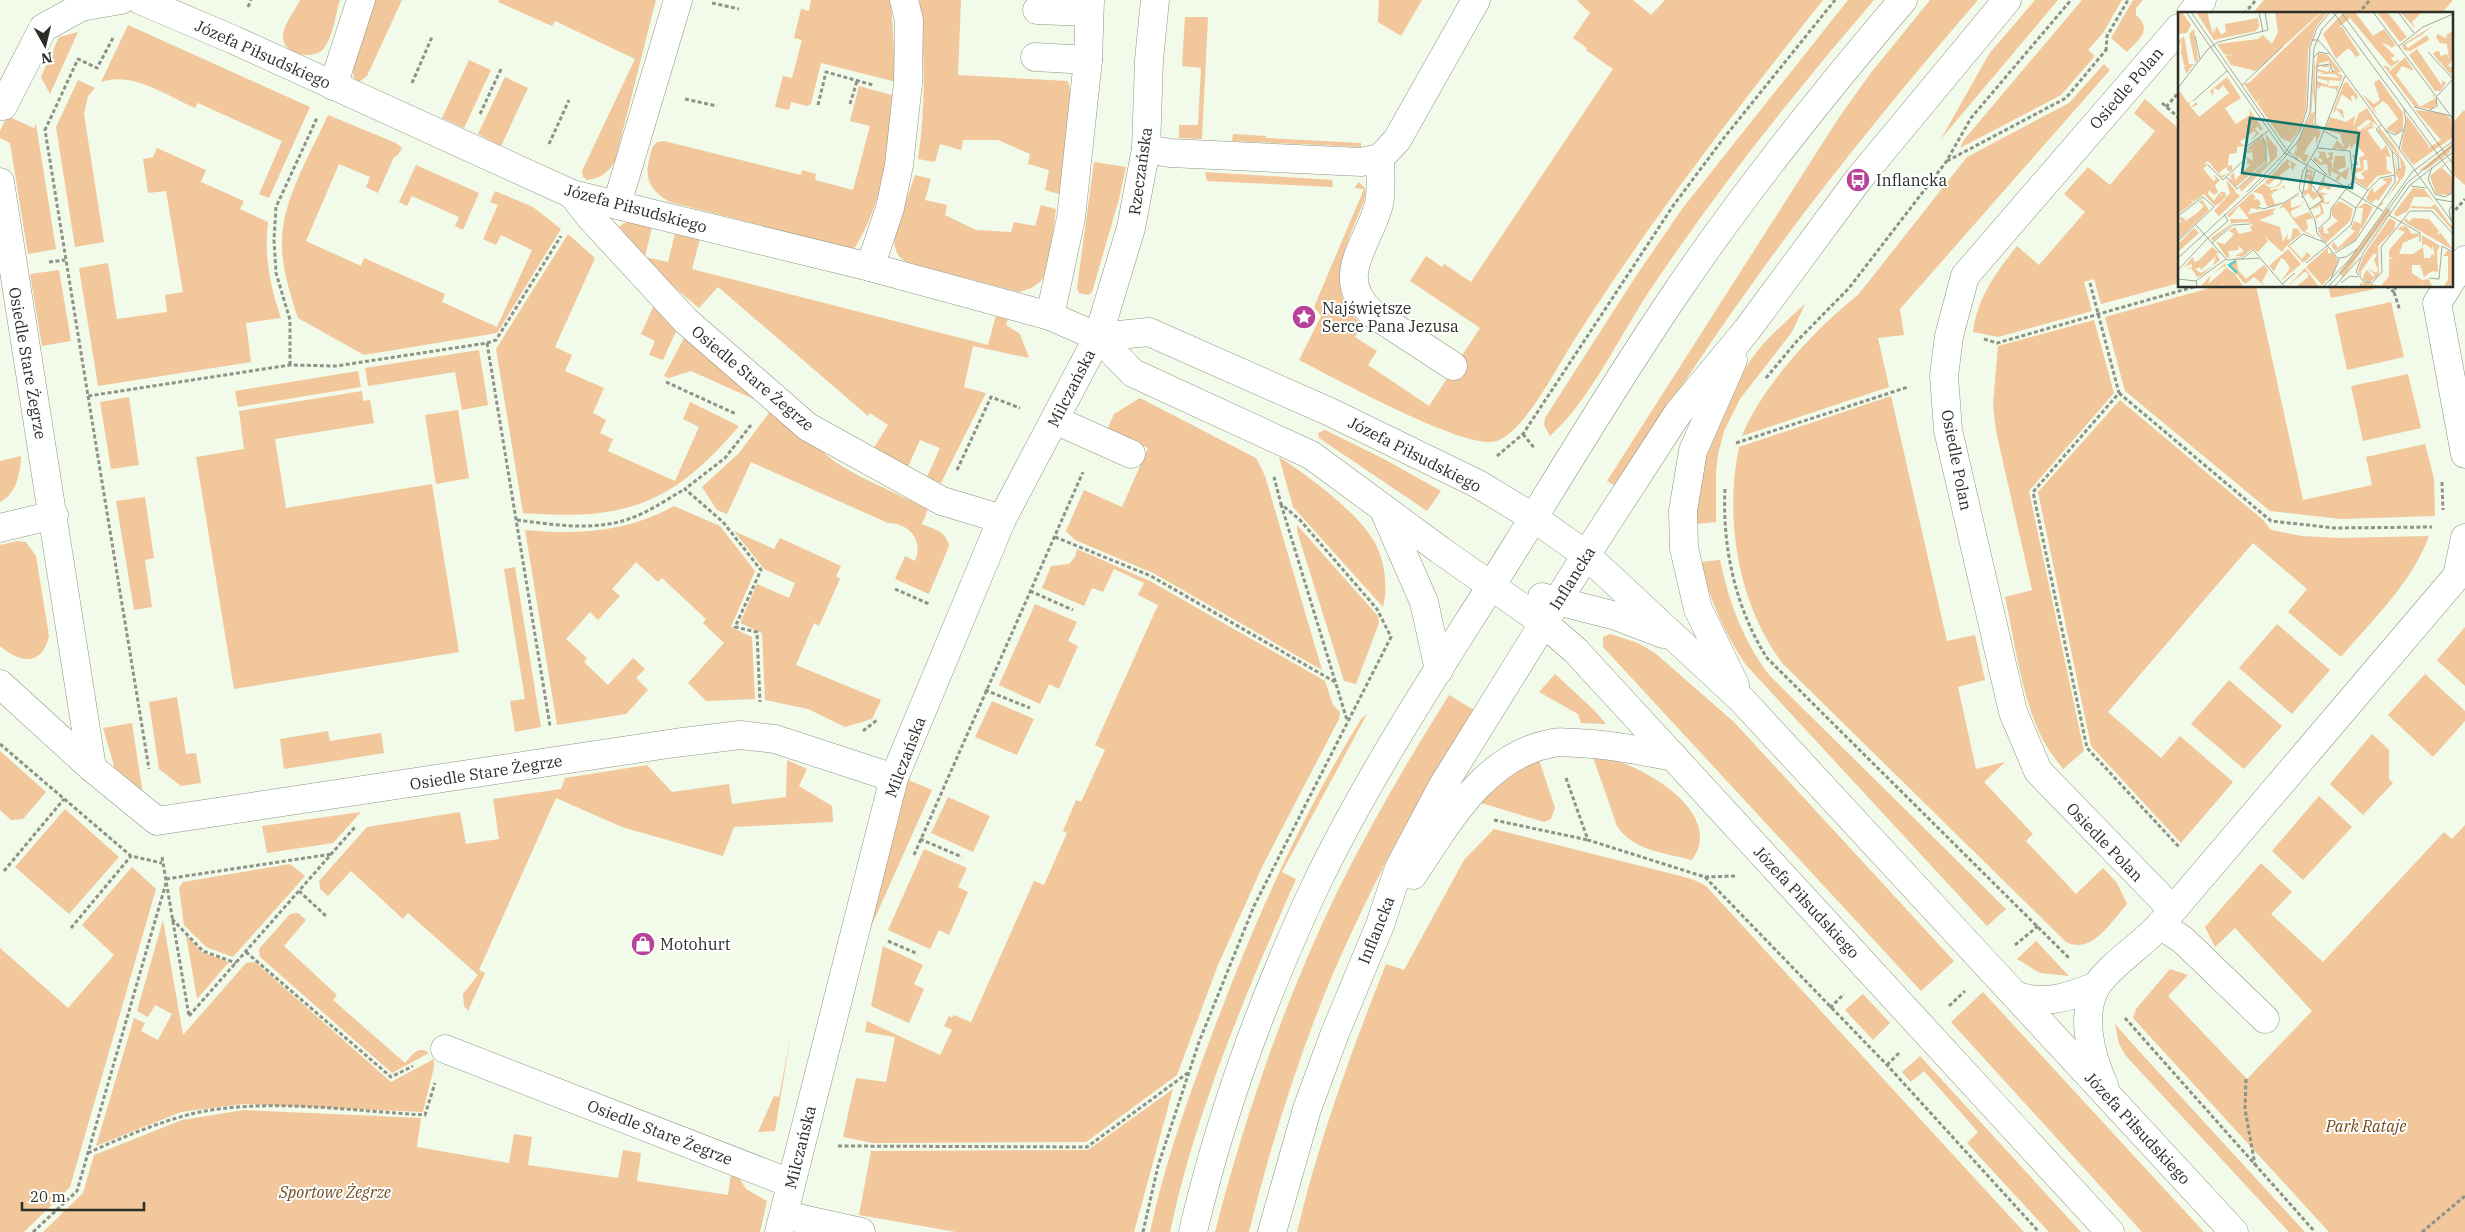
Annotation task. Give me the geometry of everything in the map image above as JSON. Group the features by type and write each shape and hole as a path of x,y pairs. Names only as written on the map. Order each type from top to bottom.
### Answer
{"street":[{"path":"3,106 43,28 81,7 121,0"},
{"name":"Józefa Piłsudskiego","path":"140,0 234,40 465,147 572,194 870,267 1050,316 1098,337 1133,373 1311,455 1492,586 1551,612 1649,627 1692,653"},
{"path":"333,86 361,0"},
{"path":"617,204 678,0"},
{"path":"870,267 890,208 899,165 907,94 909,20 904,0"},
{"name":"Rzeczańska","path":"1098,337 1132,228 1146,149 1149,60 1155,0"},
{"path":"1146,149 1188,162 1361,162 1380,158 1396,140 1476,0"},
{"path":"1192,1232 1207,1173 1243,1064 1313,892 1358,805 1439,670 1685,280 1771,160 1902,0"},
{"name":"Inflancka","path":"1272,1232 1307,1109 1355,980 1380,925 1399,868 1442,787 1586,555 1678,413 1747,330 1858,180 2007,0"},
{"path":"2193,12 2202,0"},
{"path":"1037,10 1090,6 1088,60 1071,218 1050,316"},
{"name":"Osiedle Polan","path":"2178,29 1965,276 1949,336 1944,376 1948,430 2013,712 2038,772 2166,917 2183,940 2265,1020"},
{"path":"1035,57 1088,60"},
{"path":"1380,158 1379,203 1360,251 1354,275 1355,292 1361,303 1372,313 1453,366"},
{"name":"Osiedle Stare Żegrze","path":"0,182 12,268 54,515 92,768"},
{"name":"Osiedle Stare Żegrze","path":"572,194 591,218 686,320 808,426 942,501 1002,520"},
{"path":"2452,280 2465,260"},
{"path":"2447,288 2437,303 2465,454"},
{"path":"1742,700 1698,609 1684,548 1683,511 1693,451 1747,330"},
{"name":"Józefa Piłsudskiego","path":"1098,337 1149,332 1330,412 1478,484 1534,518 1586,555 1742,700 2234,1232"},
{"name":"Milczańska","path":"782,1223 790,1183 894,778 1002,520 1098,337"},
{"path":"1055,420 1131,454"},
{"path":"1381,505 1424,602 1439,670"},
{"path":"0,528 54,515"},
{"path":"2015,995 2036,1001 2057,999 2096,986 2166,917 2457,576 2453,532"},
{"name":"Józefa Piłsudskiego","path":"1551,612 1576,652 2110,1232"},
{"name":"Osiedle Stare Żegrze","path":"0,684 92,768 157,821 674,743 740,735 775,739 894,778"},
{"path":"1380,925 1452,816 1479,783 1517,755 1554,742 1605,744 1674,757"},
{"path":"2096,986 2091,1001 2088,1026 2098,1070 2110,1097"},
{"name":"Osiedle Stare Żegrze","path":"445,1049 790,1183"},
{"path":"782,1223 861,1232"}],"path":[{"path":"1766,379 1786,353 1849,288 1946,162 1971,118 2071,0"},
{"path":"2246,12 2256,0"},
{"path":"2360,12 2370,0"},
{"path":"707,2 739,9"},
{"path":"115,34 97,68 78,59 45,130 151,779"},
{"path":"398,116 432,37"},
{"path":"1946,162 2066,98 2106,50"},
{"path":"465,147 502,69"},
{"path":"818,105 826,72 907,94"},
{"path":"850,104 857,81"},
{"path":"290,365 290,320 276,273 274,240 276,207 333,86"},
{"path":"2166,107 2178,93"},
{"path":"534,177 569,100"},
{"path":"2452,214 2465,199"},
{"path":"88,396 290,365 336,366 487,343 496,340 564,232 591,218"},
{"path":"2090,283 2119,394 2271,521 2335,528 2453,532"},
{"path":"1949,336 1974,336 1997,342 2190,288"},
{"path":"2389,288 2394,292 2406,328 2440,320"},
{"path":"2394,292 2395,288"},
{"path":"487,343 552,733"},
{"path":"666,382 753,422"},
{"path":"1729,446 1890,392"},
{"path":"2119,394 2033,492 2087,748 2181,850 2187,842"},
{"path":"516,520 561,525 596,526 634,517 685,489 725,458 773,397"},
{"path":"942,501 991,397 1055,420"},
{"path":"913,857 985,690 1098,439"},
{"path":"1490,451 1500,451"},
{"path":"2440,472 2442,512"},
{"path":"1274,475 1280,504 1347,720"},
{"path":"1725,486 1727,542 1740,602 1756,640 1767,658 2038,926 2096,986 2315,1232"},
{"path":"685,489 722,522 761,570 735,626 757,632 761,706"},
{"path":"1144,1232 1158,1166 1190,1072 1254,906 1347,720 1391,637 1377,608 1300,520 1280,504"},
{"path":"1055,537 1151,576 1336,682"},
{"path":"895,589 932,606 935,598"},
{"path":"1030,591 1073,610"},
{"path":"985,690 1030,708"},
{"path":"860,732 876,722 881,713"},
{"path":"0,744 131,856 162,863 189,1016 359,823"},
{"path":"1566,778 1588,840"},
{"path":"4,871 64,798"},
{"path":"1493,820 1588,840 1705,877 1887,1065 2039,1232"},
{"path":"920,839 962,857"},
{"path":"166,881 332,854"},
{"path":"71,928 131,856"},
{"path":"33,1232 77,1191 166,881"},
{"path":"299,891 326,916"},
{"path":"171,918 203,951 236,963"},
{"path":"1887,1065 1990,967 2038,926"},
{"path":"886,941 918,954"},
{"path":"246,952 391,1077 445,1049"},
{"path":"88,1153 191,1114 222,1110 274,1107 426,1115 445,1049"},
{"path":"835,1146 1087,1146 1190,1072"},
{"path":"2246,1079 2245,1109 2255,1165"},
{"path":"2422,1232 2465,1196"},
{"path":"2460,1200 2465,1205"}],"green space":[{"path":"300,0 340,0 327,43 320,52 314,54 299,54 287,47 284,42 285,26"},
{"path":"371,0 402,0 367,76 359,82 354,78 352,65"},
{"path":"499,0 656,0 615,161 607,172 587,180 583,177 582,171 635,59 555,21 552,26 498,2"},
{"path":"811,0 891,0 896,82 821,63 811,104 807,106 791,102 789,110 775,107 783,76 792,78 802,40 794,38 801,9 809,11"},
{"path":"919,0 961,0 958,75 1068,81 1071,106 1070,121 1059,194 1045,190 1049,170 1028,164 1030,154 998,140 963,140 961,150 940,144 935,162 918,159 924,80"},
{"path":"1379,0 1422,0 1401,36 1378,22"},
{"path":"1577,0 1633,0 1651,15 1665,0 1823,0 1725,125 1662,210 1602,297 1539,398 1518,426 1507,435 1496,441 1480,441 1457,435 1399,411 1299,360 1321,316 1314,307 1364,189 1354,188 1359,182 1365,188 1364,199 1346,246 1340,274 1340,288 1344,301 1351,314 1363,325 1355,337 1377,351 1368,365 1429,406 1480,328 1410,281 1426,256 1442,267 1444,264 1471,282 1613,69 1586,50 1587,48 1573,38 1590,13"},
{"path":"1848,0 1874,0 1814,71 1728,180 1648,293 1591,387 1578,405 1550,436 1544,425 1545,418 1634,279 1682,209"},
{"path":"1930,0 1978,0 1888,107 1774,253 1713,339 1615,486 1607,481 1838,119 1870,74"},
{"path":"2035,0 2058,0 1941,139 1989,54"},
{"path":"2082,0 2122,0 2103,33 2088,50 2095,56 2061,95 1960,148 1963,141"},
{"path":"2133,0 2143,0 2136,8 2136,15 2141,20 2144,30 2140,39 2127,52 2111,38"},
{"path":"2264,0 2453,0 2443,12 2254,12"},
{"path":"1185,17 1208,17 1202,139 1179,138 1179,125 1198,125 1201,68 1182,66"},
{"path":"128,25 310,107 269,198 259,194 282,141 198,103 195,108 150,86 137,82 113,79 101,82"},
{"path":"78,32 50,94 41,77 59,37"},
{"path":"469,60 491,70 464,128 442,118"},
{"path":"2104,64 2110,70 1900,309 1904,335 1878,338 1889,387 1742,436 1762,398 1776,378 1808,341 1858,295 1967,157 2069,103"},
{"path":"505,77 528,88 501,146 478,134"},
{"path":"78,80 95,88 88,96 84,114 104,242 75,247 56,127"},
{"path":"859,86 895,96 887,156 878,194 872,212 854,249 670,202 658,194 651,185 648,167 651,152 657,142 664,141 801,175 802,170 816,174 815,180 853,190 870,126 850,121"},
{"path":"2145,99 2178,128 2178,283 2101,304 2094,279 2084,282 2092,311 1998,337 1973,332 1979,307 1989,286 2017,246 2039,265 2085,212 2064,194 2088,167 2110,185 2155,131 2134,113"},
{"path":"2464,110 2465,185 2452,174 2452,124"},
{"path":"328,115 396,143 402,148 398,155 394,157 378,193 366,187 370,177 339,164 306,241 361,266 364,258 445,294 442,302 497,327 532,250 501,235 496,245 483,239 498,205 490,202 495,191 533,207 561,229 497,333 364,355 298,318 289,291 283,263 283,228 286,211 298,178"},
{"path":"7,116 34,128 36,124 56,249 28,254 10,143 0,138 0,131"},
{"path":"1233,134 1266,136 1266,138 1361,143 1361,147 1232,141"},
{"path":"157,148 206,170 201,182 244,201 240,209 268,222 267,259 281,318 246,323 251,362 98,386 79,268 108,263 117,319 167,312 165,295 183,292 166,191 148,193 143,159 153,157"},
{"path":"1094,162 1126,167 1119,199 1092,292 1089,295 1079,293 1077,288"},
{"path":"416,165 479,193 463,230 455,226 459,217 412,196 407,206 399,202"},
{"path":"1205,172 1332,180 1333,187 1207,181"},
{"path":"915,175 931,179 925,200 947,205 945,215 976,230 1011,232 1014,222 1035,226 1041,205 1056,209 1050,258 1040,282 1035,286 1018,292 903,260 896,251 894,236"},
{"path":"631,222 652,227 645,257 668,262 675,233 700,239 692,269 988,345 996,315 1008,319 1006,325 1020,334 1029,358 973,346 964,387 986,393 941,483 927,477 940,448 920,440 907,469 872,451 888,425 870,413 868,416 718,287 699,308 620,242 618,228 624,223"},
{"path":"568,234 595,258 555,347 572,355 565,371 604,388 593,413 606,420 600,433 613,439 608,451 675,481 699,427 683,419 690,402 739,426 715,453 691,474 668,490 644,502 619,510 590,514 523,513 496,349"},
{"path":"59,270 71,341 42,346 30,274"},
{"path":"2210,288 2256,288 2303,500 2372,485 2366,457 2425,444 2434,479 2435,516 2341,519 2270,511 2125,391 2105,317"},
{"path":"2328,288 2375,289 2331,298"},
{"path":"2391,302 2404,357 2347,370 2335,314"},
{"path":"1805,304 1792,332 1740,399 1724,431 1716,472 1716,522 1697,524 1701,477 1715,429 1725,405 1749,362 1763,344"},
{"path":"653,307 678,327 663,360 649,355 655,341 641,334"},
{"path":"2094,320 2114,393 2029,491 2084,751 2063,769 2047,747 2032,713 2021,674 2005,597 2032,590 1996,431 1993,404 1998,346"},
{"path":"686,334 758,401 691,371 669,378 664,376"},
{"path":"479,350 488,405 462,410 455,372 368,386 365,368"},
{"path":"358,371 361,387 238,407 235,391"},
{"path":"2408,374 2421,428 2363,441 2351,386"},
{"path":"362,391 363,401 370,400 374,423 275,439 286,508 432,484 459,652 234,689 196,457 244,449 239,411"},
{"path":"1891,396 1947,641 1975,635 1985,680 1958,687 1976,769 2005,762 1984,782 2033,834 2026,841 2076,894 2103,868 2117,883 2127,904 2100,935 2084,944 2075,945 2066,942 1783,664 1768,641 1755,615 1745,588 1734,531 1733,503 1739,447"},
{"path":"129,397 139,465 111,469 100,402"},
{"path":"1140,398 1256,458 1265,476 1322,670 1153,573 1075,540 1066,531 1084,490 1122,507 1148,448 1107,430 1114,414"},
{"path":"2120,400 2263,520 2271,530 2302,536 2338,538 2429,536 2412,570 2402,585 2341,657 2288,612 2307,589 2253,543 2108,712 2161,758 2180,736 2233,782 2181,843 2091,746 2038,492"},
{"path":"772,409 835,462 859,476 928,509 922,524 943,534 949,546 929,594 895,579 905,556 915,561 918,546 913,534 908,529 888,523 751,462 727,514 717,510 702,487 739,453"},
{"path":"458,410 469,478 436,484 425,415"},
{"path":"1325,430 1384,459 1441,491 1427,511 1319,438 1318,433"},
{"path":"21,456 20,470 14,488 0,502 0,461"},
{"path":"1279,457 1331,496 1368,532 1378,550 1385,575 1385,600 1383,607 1293,507"},
{"path":"145,497 154,558 145,560 152,607 134,610 116,501"},
{"path":"674,506 720,526 755,571 731,627 752,637 755,699 706,701 688,683 724,643 703,623 706,619 662,578 658,582 636,562 612,589 620,596 598,620 590,612 566,639 587,658 584,662 608,685 633,658 645,669 636,678 648,690 626,714 557,725 525,530 564,532 602,530 656,515"},
{"path":"1297,525 1378,616 1379,623 1356,684 1344,681 1297,531"},
{"path":"734,531 774,549 780,538 841,566 836,576 840,579 819,626 814,623 796,665 881,700 872,719 845,727 808,709 765,700 762,633 740,623 757,584 789,598 795,583 764,569"},
{"path":"17,541 26,542 36,556 49,636 46,646 41,653 29,659 15,656 0,646 0,545"},
{"path":"1077,549 1150,581 1325,681 1333,705 1340,712 1339,719 1263,865 1218,965 1177,1075 1086,1142 873,1143 843,1137 856,1078 886,1082 895,1037 865,1032 867,1021 940,1055 952,1030 944,1026 949,1016 952,1018 954,1015 971,1022 1034,881 1044,885 1067,833 1063,831 1076,800 1081,802 1105,750 1095,745 1158,605 1138,595 1144,583 1114,569 1103,592 1092,588 1084,606 1042,588 1051,566 1069,564 1075,557"},
{"path":"1720,560 1738,621 1760,663 1770,676 2006,909 1987,926 1746,665 1719,616 1701,562"},
{"path":"515,567 541,727 515,732 510,701 525,699 504,569"},
{"path":"1035,604 1077,622 1068,641 1078,646 1059,689 1049,684 1040,704 999,685"},
{"path":"2277,624 2330,670 2292,714 2239,668"},
{"path":"2465,627 2465,686 2437,660"},
{"path":"1610,634 1638,643 1655,653 1734,722 1954,961 1921,991 1603,647 1603,637"},
{"path":"1555,674 1595,711 1606,724 1581,723 1578,714 1539,692"},
{"path":"2425,674 2465,711 2465,721 2433,757 2388,715"},
{"path":"2229,680 2282,726 2244,769 2191,724"},
{"path":"1449,695 1474,710 1396,842 1338,961 1308,1037 1282,1114 1249,1232 1215,1232 1253,1100 1301,971 1339,888 1378,814"},
{"path":"177,697 186,754 196,753 201,783 181,786 159,769 149,702"},
{"path":"992,701 1034,719 1017,755 975,737"},
{"path":"1367,714 1282,872 1296,879 1224,1052 1194,1141 1170,1232 1150,1232 1162,1182 1185,1109 1243,955 1278,875 1317,796 1361,719"},
{"path":"132,723 143,795 121,778 115,769 103,728"},
{"path":"328,731 330,741 381,733 384,753 284,769 280,739"},
{"path":"2372,734 2389,750 2389,779 2393,783 2363,815 2330,784"},
{"path":"0,751 46,792 23,819 11,820 0,810"},
{"path":"1592,754 1624,763 1660,782 1689,808 1697,823 1700,839 1698,850 1692,860 1651,850 1632,841 1624,834 1617,826"},
{"path":"787,760 807,769 799,786 832,806 833,822 734,827 723,856 622,827 556,798 479,970 485,973 468,1011 464,1006 463,994 478,975 408,913 403,919 351,871 328,896 320,889 319,881 367,827 460,812 466,844 499,839 493,799 561,789 565,778 647,765 672,792 729,784 732,804 786,797"},
{"path":"1539,760 1555,808 1551,819 1544,822 1478,802 1506,777"},
{"path":"906,779 932,790 870,929"},
{"path":"2319,796 2352,827 2303,880 2272,851"},
{"path":"948,797 990,816 973,852 931,833"},
{"path":"65,809 119,857 69,914 15,867"},
{"path":"361,812 333,843 267,853 262,826"},
{"name":"Park Rataje","path":"2465,825 2465,1232 2329,1232 2133,1018 2136,1009 2170,969 2188,975 2168,996 2247,1079 2312,1011 2235,928 2215,947 2205,927 2261,863 2292,892 2271,914 2323,962 2444,832 2452,839"},
{"path":"1494,829 1692,879 1706,886 2024,1232 1297,1232 1315,1164 1337,1096 1386,964 1404,970 1464,860"},
{"path":"924,849 967,868 958,887 968,892 949,935 939,930 930,949 888,930"},
{"path":"290,864 305,876 233,957 206,947 184,925 179,888 183,882"},
{"path":"132,867 156,889 70,1187 24,1232 0,1232 0,948 68,1008 114,955 82,925"},
{"path":"298,913 306,920 284,946 337,995 333,1000 405,1063 418,1051 422,1050 429,1053 392,1073 260,957 259,949 290,914"},
{"path":"163,920 183,1035 246,963 255,962 391,1082 434,1059 434,1067 423,1112 243,1104 181,1112 96,1146 134,1018 145,1023 141,1031 158,1040 172,1014 155,1005 148,1017 137,1011"},
{"path":"186,935 202,952 229,962 197,999"},
{"path":"2036,941 2069,976 2040,973 2017,959"},
{"path":"883,946 923,965 914,984 924,989 909,1023 871,1006"},
{"path":"1983,992 2204,1232 2142,1232 1951,1022"},
{"path":"1863,994 1890,1023 1873,1040 1845,1010"},
{"path":"2115,1024 2305,1232 2289,1232 2126,1056 2119,1044"},
{"path":"791,1033 775,1131 758,1132 774,1096 779,1097"},
{"path":"1920,1056 2081,1232 2049,1232 1967,1143 1978,1132 1924,1071 1911,1082 1902,1072"},
{"path":"1173,1089 1134,1232 956,1232 859,1215 871,1151 1088,1150"},
{"name":"Sportowe Żegrze","path":"244,1110 421,1118 417,1147 509,1163 514,1134 532,1137 528,1165 618,1178 623,1150 641,1153 637,1181 728,1195 732,1167 746,1189 767,1201 760,1232 43,1232 83,1193 94,1155 182,1120"}],"place":[{"name":"Inflancka","path":"1858,180"},
{"name":"Najświętsze Serce Pana Jezusa","path":"1304,317"},
{"name":"Motohurt","path":"643,944"}]}
